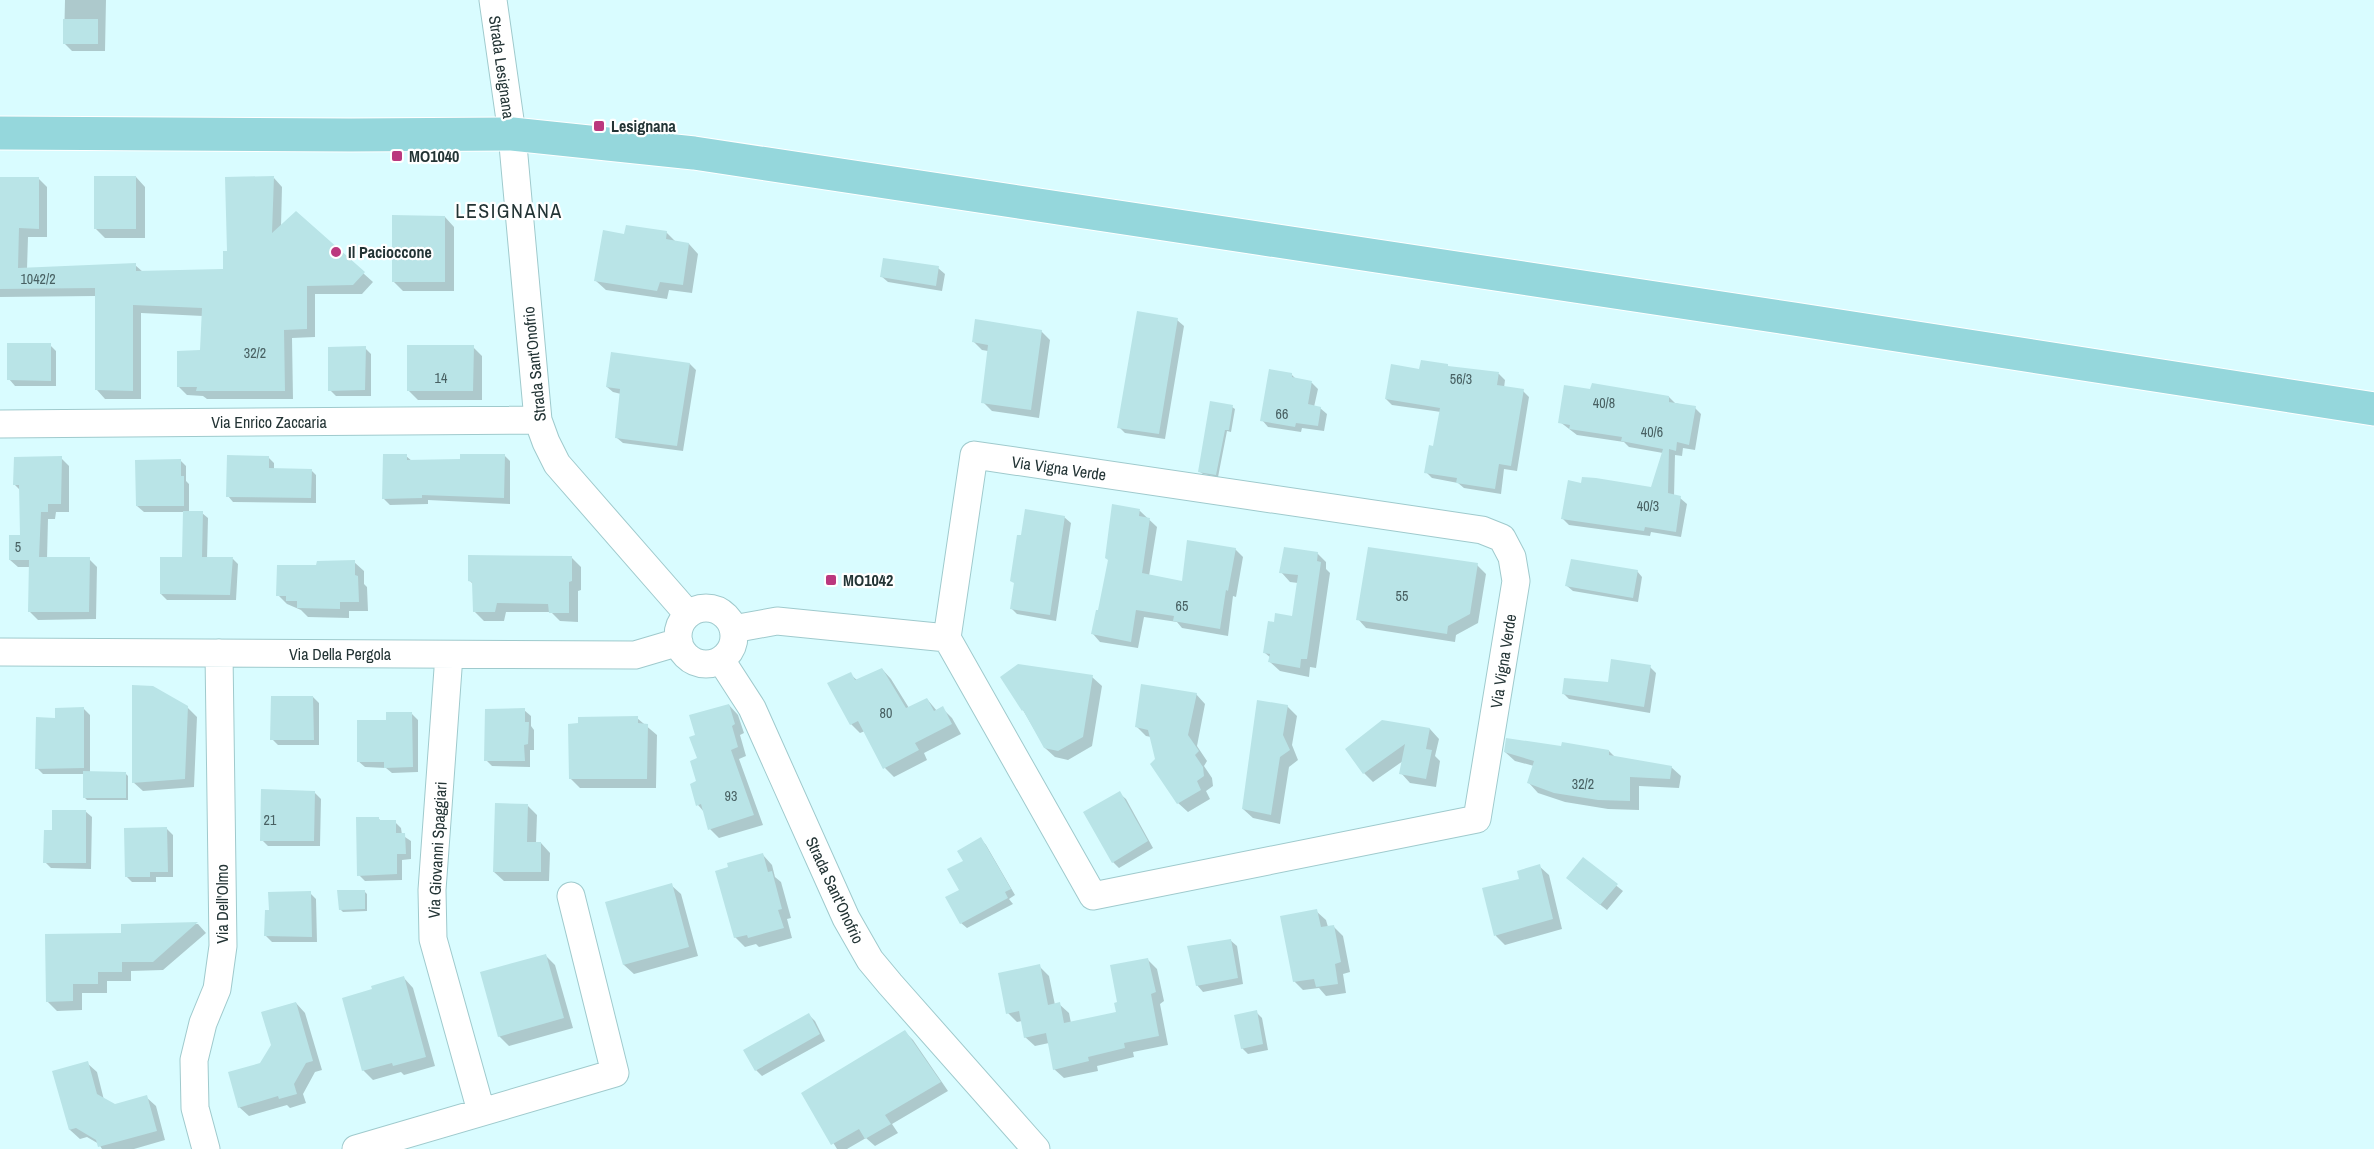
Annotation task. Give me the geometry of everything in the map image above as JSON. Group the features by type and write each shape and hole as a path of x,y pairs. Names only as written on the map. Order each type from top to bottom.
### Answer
{"main road":[{"path":"0,132 512,134 694,153 832,172 2374,409"}],"street":[{"name":"Strada Lesignana","path":"493,0 512,134"},
{"name":"Strada Sant'Onofrio","path":"512,134 538,420 546,442 557,464 688,614"},
{"name":"Via Enrico Zaccaria","path":"0,424 538,420"},
{"name":"Via Vigna Verde","path":"974,455 1482,530 1502,538 1512,557 1516,581 1477,819 1094,896 947,638 974,455"},
{"path":"696,609 715,609 729,620 733,629 732,646 720,660 704,664 687,657 679,642 680,626 688,614 696,609"},
{"path":"733,629 777,621 947,638"},
{"name":"Via Della Pergola","path":"0,652 635,655 679,642"},
{"name":"Via Dell'Olmo","path":"206,1149 195,1108 195,1060 203,1023 218,989 223,946 219,653"},
{"name":"Via Giovanni Spaggiari","path":"449,655 432,890 434,939 481,1111"},
{"name":"Strada Sant'Onofrio","path":"720,660 752,708 846,918 859,942 890,984 1036,1149"},
{"path":"356,1149 615,1073 571,896"}],"building":[{"path":"63,19 98,19 98,44 63,44"},
{"path":"94,176 136,176 136,229 94,229"},
{"path":"274,176 272,233 296,211 365,272 353,285 307,286 307,329 284,330 285,391 196,391 197,387 177,387 177,351 200,350 202,308 133,305 133,391 95,390 95,288 0,289 0,177 39,177 39,229 19,228 18,268 136,263 136,271 223,269 223,251 227,251 225,177"},
{"path":"392,215 445,216 445,282 392,282"},
{"path":"626,225 667,231 666,239 689,243 683,285 660,282 657,291 594,281 603,230 624,234"},
{"path":"883,258 939,266 936,286 880,277"},
{"path":"1137,311 1178,318 1159,434 1117,428"},
{"path":"975,319 1042,330 1031,410 981,403 988,345 972,342"},
{"path":"7,343 51,343 51,381 7,380"},
{"path":"407,345 474,345 473,391 407,391"},
{"path":"366,346 365,390 328,391 328,347"},
{"path":"611,352 690,363 677,446 615,438 620,389 606,387"},
{"path":"1421,360 1448,364 1448,366 1499,372 1497,385 1524,389 1511,466 1499,464 1495,489 1456,483 1457,478 1424,473 1429,445 1433,446 1440,408 1385,399 1391,364 1419,369"},
{"path":"1269,369 1292,373 1292,377 1312,381 1308,404 1321,407 1318,426 1296,423 1295,427 1260,421"},
{"path":"1592,383 1669,396 1669,402 1696,406 1689,445 1677,442 1676,451 1669,449 1668,493 1681,496 1676,532 1645,527 1644,531 1561,519 1568,480 1581,483 1582,477 1596,478 1651,487 1663,449 1621,441 1622,437 1569,429 1570,425 1558,423 1564,385 1590,389"},
{"path":"1210,401 1233,405 1229,430 1225,430 1216,475 1198,472"},
{"path":"383,454 407,454 407,460 460,459 460,454 505,454 504,498 422,495 422,498 382,499"},
{"path":"227,455 269,456 269,468 312,469 311,498 226,497"},
{"path":"62,456 61,504 48,504 48,512 41,512 39,557 90,557 89,612 28,612 29,560 9,560 9,535 20,535 19,485 13,485 14,457"},
{"path":"181,459 181,476 184,476 184,506 136,506 135,460"},
{"path":"1112,504 1140,509 1139,516 1150,518 1142,573 1182,581 1187,540 1236,548 1220,629 1173,621 1174,616 1136,610 1131,642 1091,634 1108,560 1105,558"},
{"path":"1025,509 1065,516 1050,615 1010,609 1014,583 1010,581 1017,535 1021,535"},
{"path":"183,511 203,511 202,557 233,557 230,595 160,594 160,557 182,557"},
{"path":"1284,547 1318,552 1317,561 1321,562 1307,659 1301,659 1300,668 1268,662 1270,654 1263,653 1268,621 1274,622 1275,613 1292,616 1298,575 1279,573"},
{"path":"1368,547 1478,563 1470,614 1448,626 1447,634 1356,620"},
{"path":"468,555 572,556 569,613 549,613 548,604 497,603 495,612 473,612 472,582 468,581"},
{"path":"1571,559 1638,570 1633,598 1565,586"},
{"path":"355,560 359,602 340,602 340,609 297,608 297,601 286,601 286,596 276,596 277,565 316,565 317,561"},
{"path":"1611,659 1651,665 1644,707 1562,694 1564,678 1608,682"},
{"path":"1018,664 1093,675 1083,737 1058,751 1044,748 1023,710 1000,677"},
{"path":"882,668 906,708 927,698 934,711 943,706 952,724 915,743 919,750 883,769 858,721 850,725 827,683 851,672 855,680"},
{"path":"1141,684 1197,693 1188,735 1199,751 1195,755 1203,767 1204,776 1197,781 1201,790 1177,804 1150,764 1155,759 1148,730 1135,727"},
{"path":"132,685 153,686 188,706 185,779 132,783"},
{"path":"271,696 313,696 314,740 270,740"},
{"path":"1257,700 1288,705 1283,735 1290,750 1280,757 1271,815 1242,809"},
{"path":"729,704 738,747 731,750 754,815 708,830 701,804 696,806 690,784 696,781 690,761 697,758 689,737 695,735 689,715"},
{"path":"84,707 84,768 35,769 36,717 55,718 55,708"},
{"path":"525,708 525,722 529,722 528,744 524,745 525,761 484,761 485,709"},
{"path":"386,712 412,712 413,767 384,768 384,762 357,762 357,720 386,720"},
{"path":"638,716 638,723 648,724 647,779 569,779 568,724 578,723 578,717"},
{"path":"1382,720 1430,728 1426,749 1432,750 1426,779 1399,774 1405,744 1363,774 1345,749"},
{"path":"1506,738 1561,746 1562,742 1609,750 1609,755 1672,766 1670,779 1630,777 1630,801 1598,800 1554,793 1527,783 1534,761 1504,752"},
{"path":"83,771 126,772 126,798 83,798"},
{"path":"261,789 315,791 314,841 260,841"},
{"path":"1120,791 1148,841 1112,863 1083,812"},
{"path":"495,803 528,804 527,842 541,842 541,872 493,872"},
{"path":"52,810 86,810 86,863 43,863 44,830 52,830"},
{"path":"356,817 396,820 396,833 405,833 406,854 397,854 397,874 357,876"},
{"path":"167,827 168,872 150,872 150,877 125,877 124,828"},
{"path":"981,837 1011,889 1005,892 1008,898 960,924 945,897 959,890 947,869 963,861 957,851"},
{"path":"763,853 768,872 772,871 782,909 778,910 784,928 748,938 747,935 734,938 715,871 728,867 727,863"},
{"path":"1583,857 1618,884 1600,905 1566,878"},
{"path":"1540,864 1553,919 1494,936 1482,888 1519,879 1517,871"},
{"path":"672,883 689,947 623,965 605,902"},
{"path":"337,890 365,890 365,909 339,910"},
{"path":"311,891 312,937 264,936 265,910 269,910 268,892"},
{"path":"1317,909 1321,927 1334,925 1341,962 1335,964 1338,984 1316,987 1314,979 1293,982 1280,916"},
{"path":"198,922 153,962 122,962 122,972 98,972 98,984 73,984 73,1001 46,1002 45,934 121,933 121,924"},
{"path":"1231,939 1238,978 1196,986 1187,946"},
{"path":"546,954 564,1018 498,1037 480,972"},
{"path":"1148,958 1156,992 1151,994 1159,1036 1124,1043 1125,1048 1088,1057 1089,1061 1053,1070 1046,1033 1024,1038 1019,1011 1006,1014 998,973 1040,964 1048,1005 1060,1002 1064,1023 1116,1012 1114,1003 1117,1002 1110,965"},
{"path":"404,976 426,1057 362,1071 342,998"},
{"path":"296,1002 313,1061 306,1063 294,1084 297,1094 279,1099 278,1096 238,1108 228,1072 260,1063 271,1045 261,1012"},
{"path":"1257,1010 1263,1044 1241,1049 1234,1015"},
{"path":"809,1013 820,1034 755,1071 743,1050"},
{"path":"905,1030 941,1082 885,1115 891,1124 865,1139 859,1129 831,1145 801,1093"},
{"path":"88,1061 97,1094 115,1104 147,1095 157,1131 98,1147 96,1140 76,1128 69,1130 52,1071"}],"place":[{"name":"Lesignana","path":"599,126"},
{"name":"MO1040","path":"397,156"},
{"name":"Il Pacioccone","path":"336,252"},
{"name":"MO1042","path":"831,580"}],"district":[{"name":"LESIGNANA","path":"509,211"}]}
